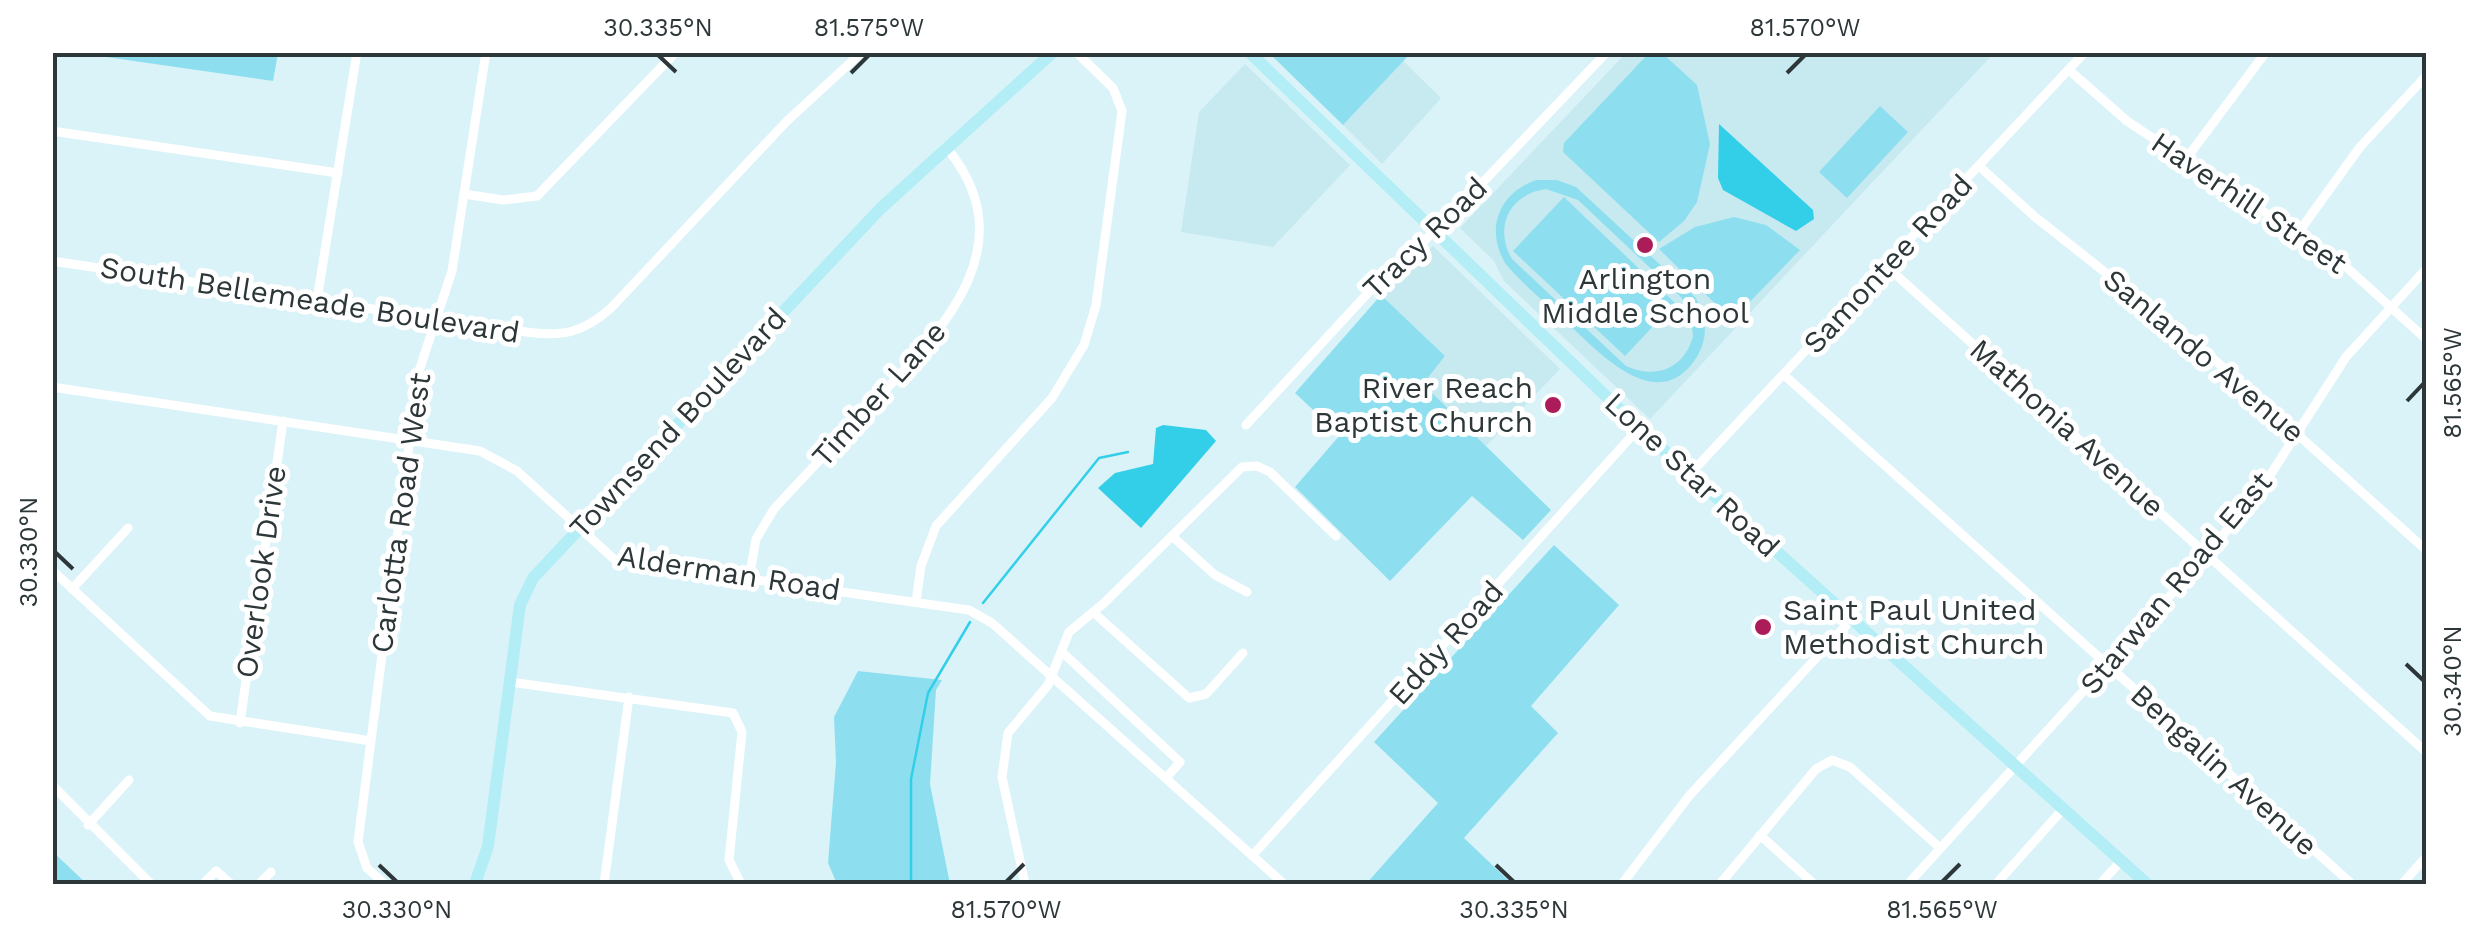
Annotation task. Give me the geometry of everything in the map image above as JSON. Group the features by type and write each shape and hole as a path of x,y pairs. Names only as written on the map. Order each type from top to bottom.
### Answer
{"street":[{"path":"317,300 357,52"},
{"name":"Carlotta Road West","path":"385,884 367,868 358,842 422,359 452,271 486,52"},
{"path":"464,194 503,200 537,196 676,52"},
{"name":"South Bellemeade Boulevard","path":"52,261 436,318 568,334 581,331 611,308 787,121 862,52"},
{"name":"Townsend Boulevard","path":"475,884 488,846 525,591 578,529 880,209 1052,52"},
{"path":"916,602 921,566 936,526 1058,390 1092,324 1122,111 1113,88 1076,52"},
{"name":"Lone Star Road","path":"1249,52 1639,428 2147,884"},
{"name":"Tracy Road","path":"1246,425 1378,281 1435,231 1607,52"},
{"name":"Samontee Road","path":"1690,474 2085,52"},
{"path":"2186,159 2266,52"},
{"name":"Haverhill Street","path":"2068,70 2127,121 2298,233 2426,339"},
{"path":"2298,233 2360,148 2426,76"},
{"path":"52,131 338,174"},
{"name":"Timber Lane","path":"749,579 756,539 774,509 932,341 968,283 978,234 977,196 970,178 945,146"},
{"name":"Sanlando Avenue","path":"1980,166 2034,216 2162,316 2426,550"},
{"name":"Mathonia Avenue","path":"1885,266 2426,752"},
{"name":"Starwan Road East","path":"1908,884 2208,555 2267,480 2346,357 2426,269"},
{"name":"Bengalin Avenue","path":"1784,375 2352,884"},
{"name":"Alderman Road","path":"52,386 496,456 615,560 916,602 981,616 1284,884"},
{"name":"Overlook Drive","path":"240,723 282,421"},
{"name":"Eddy Road","path":"1252,856 1639,428"},
{"path":"1025,884 1001,760 1008,733 1048,685 1069,632 1234,473 1251,465 1270,472 1336,536"},
{"path":"72,588 128,528"},
{"path":"1172,536 1215,575 1248,592"},
{"path":"52,570 210,716 371,741"},
{"path":"1094,612 1189,698 1206,694 1244,653"},
{"path":"1622,884 1689,796 1852,620"},
{"path":"1060,655 1180,762 1166,778"},
{"path":"510,682 733,713 742,732 729,860 740,884"},
{"path":"604,884 629,697"},
{"path":"1720,884 1816,769 1832,760 1850,767 1940,848"},
{"path":"88,825 130,780"},
{"path":"52,785 88,825 152,884"},
{"path":"1996,884 2063,810"},
{"path":"1760,835 1814,884"},
{"path":"2402,884 2426,858"},
{"path":"2100,884 2121,861"},
{"path":"203,884 216,870 231,884"},
{"path":"259,884 271,872"}],"shaded area":[{"path":"278,52 273,81 78,53"},
{"path":"1269,53 1411,53 1343,125"},
{"name":"Arlington Middle School","path":"1626,53 1994,53 1650,419 1504,281 1494,261 1460,228"},
{"path":"1649,53 1662,53 1697,85 1710,144 1697,202 1684,221 1659,242 1563,152 1564,143"},
{"path":"1403,61 1441,98 1382,164 1343,125"},
{"path":"1245,64 1350,165 1273,247 1181,232 1199,112"},
{"path":"1880,106 1908,132 1847,198 1819,172"},
{"path":"1719,124 1813,210 1814,219 1796,231 1723,190 1718,178"},
{"path":"1536,180 1557,180 1576,187 1695,297 1704,318 1704,340 1698,355 1682,373 1666,381 1648,381 1612,363 1505,263 1496,225 1505,203","holes":["1546,189 1578,200 1690,310 1693,336 1689,347 1668,368 1648,372 1626,366 1512,259 1504,235 1514,205 1533,192"]},
{"path":"1564,197 1675,303 1625,356 1513,251"},
{"path":"1734,217 1766,225 1800,250 1738,314 1728,316 1659,249 1695,227"},
{"path":"1433,246 1560,369 1486,446 1423,384 1445,356 1381,295"},
{"path":"1381,295 1445,356 1423,384 1551,510 1523,540 1472,496 1390,581 1295,487 1340,435 1295,393"},
{"path":"1163,425 1206,430 1216,441 1141,528 1098,488 1115,473 1153,464 1156,428"},
{"path":"1554,545 1619,605 1531,706 1558,733 1464,838 1508,880 1504,884 1366,884 1438,803 1374,742"},
{"path":"858,671 942,680 936,690 930,784 950,884 837,884 828,863 836,762 834,717"},
{"path":"53,852 87,884 53,884"}],"waterway":[{"path":"983,603 1099,458 1128,452"},
{"path":"911,884 911,779 928,693 970,622"}],"place":[{"name":"Arlington Middle School","path":"1645,245"},
{"name":"River Reach Baptist Church","path":"1553,405"},
{"name":"Saint Paul United Methodist Church","path":"1763,627"}]}
